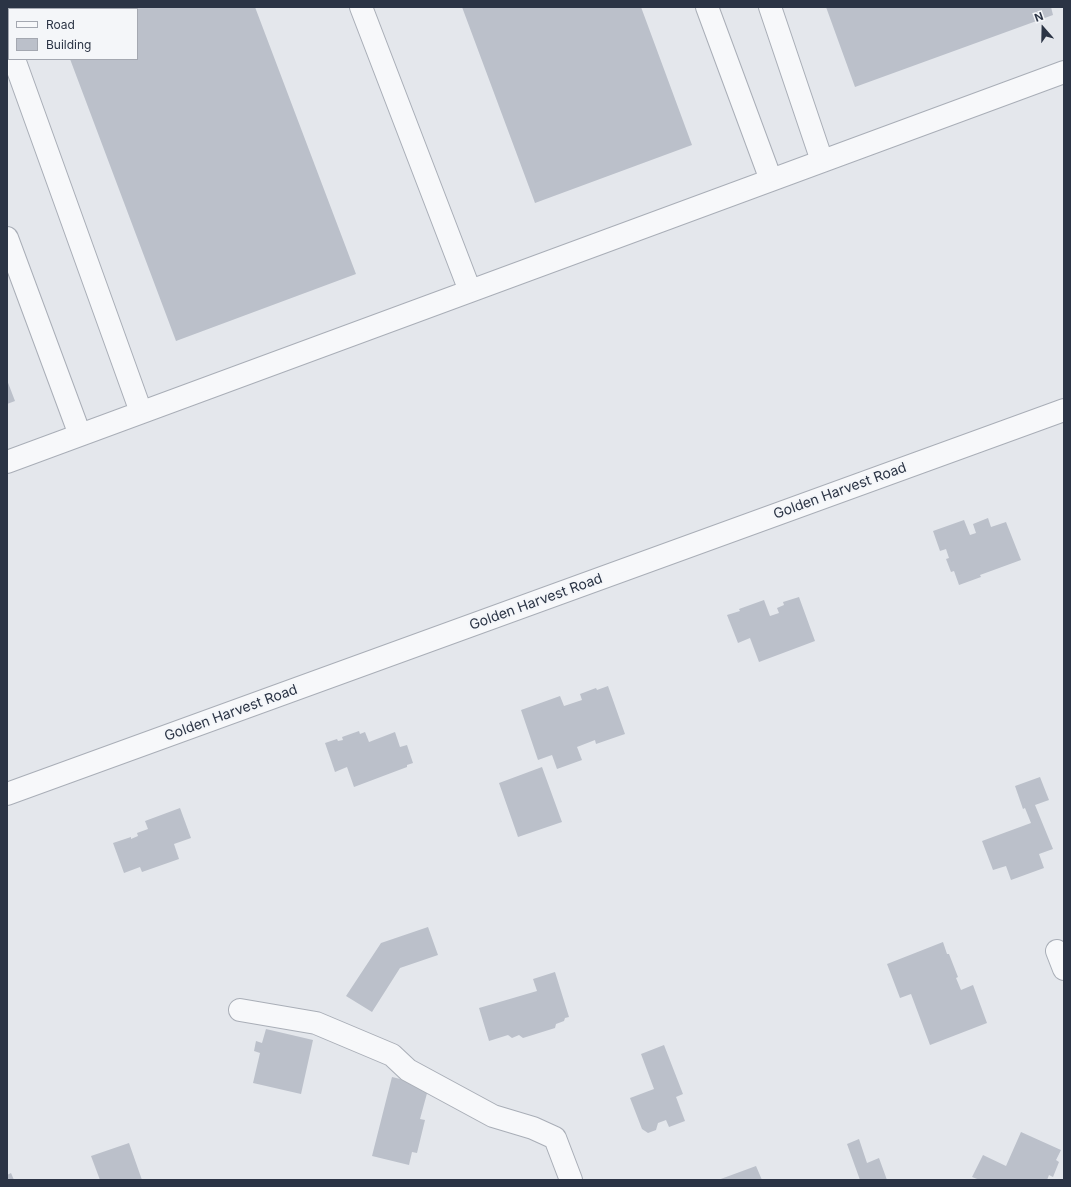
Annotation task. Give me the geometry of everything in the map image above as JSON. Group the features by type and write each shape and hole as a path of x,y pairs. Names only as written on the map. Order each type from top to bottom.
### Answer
{"street":[{"path":"361,7 470,291"},
{"path":"707,7 771,180"},
{"path":"770,7 822,161"},
{"path":"14,60 141,412"},
{"path":"7,462 1064,72"},
{"path":"7,238 80,435"},
{"name":"Golden Harvest Road","path":"7,794 1064,410"},
{"path":"240,1010 316,1023 392,1055 408,1070 493,1116 533,1128 555,1138 571,1180"}],"building":[{"path":"255,7 356,274 176,341 70,60 138,60 138,8 51,8"},
{"path":"462,7 641,7 692,145 535,203"},
{"path":"826,7 1051,7 1053,15 855,87"},
{"path":"7,380 15,401 7,404"},
{"path":"988,518 991,527 1006,522 1021,560 980,575 981,577 959,585 954,571 951,572 946,559 949,558 946,549 940,551 933,531 964,520 970,535 976,533 973,524"},
{"path":"799,597 815,641 759,662 750,638 738,643 727,615 764,600 770,616 779,613 777,608 784,605 783,602"},
{"path":"608,686 625,734 596,744 595,740 577,747 582,760 557,769 552,755 538,760 521,710 560,696 564,706 582,700 580,694 596,688 597,690"},
{"path":"359,731 360,734 365,732 369,742 395,732 400,747 407,745 413,763 407,765 407,767 354,787 347,767 335,772 325,743 337,739 338,741 343,740 342,737"},
{"path":"542,767 562,822 518,837 499,783"},
{"path":"1040,777 1049,800 1035,805 1053,849 1039,854 1044,868 1011,880 1006,866 993,870 982,841 1031,823 1025,808 1023,809 1015,786"},
{"path":"180,808 191,838 174,844 179,859 142,872 140,867 124,873 113,843 138,836 137,833 148,829 145,821"},
{"path":"428,927 438,955 400,968 372,1012 346,996 381,943"},
{"path":"943,942 958,977 956,978 961,990 973,985 987,1023 930,1045 911,994 900,998 887,964"},
{"path":"555,972 569,1017 556,1024 555,1028 523,1038 519,1035 512,1038 508,1035 489,1041 479,1008 537,991 533,979"},
{"path":"266,1029 313,1040 301,1094 253,1083 260,1053 254,1051 256,1041 262,1043"},
{"path":"664,1045 683,1094 676,1097 685,1121 669,1127 666,1120 658,1123 656,1130 648,1133 642,1129 630,1098 654,1089 641,1054"},
{"path":"392,1077 429,1086 420,1119 425,1120 417,1153 412,1152 409,1165 372,1156"},
{"path":"1021,1132 1061,1150 1056,1160 1059,1162 1053,1177 1049,1175 1047,1180 980,1180 972,1177 983,1155 1006,1166"},
{"path":"859,1139 867,1163 879,1158 887,1180 860,1180 847,1144"},
{"path":"129,1143 142,1180 100,1180 91,1156"},
{"path":"756,1166 762,1180 718,1180"},
{"path":"11,1173 14,1180 7,1180 7,1175"}]}
